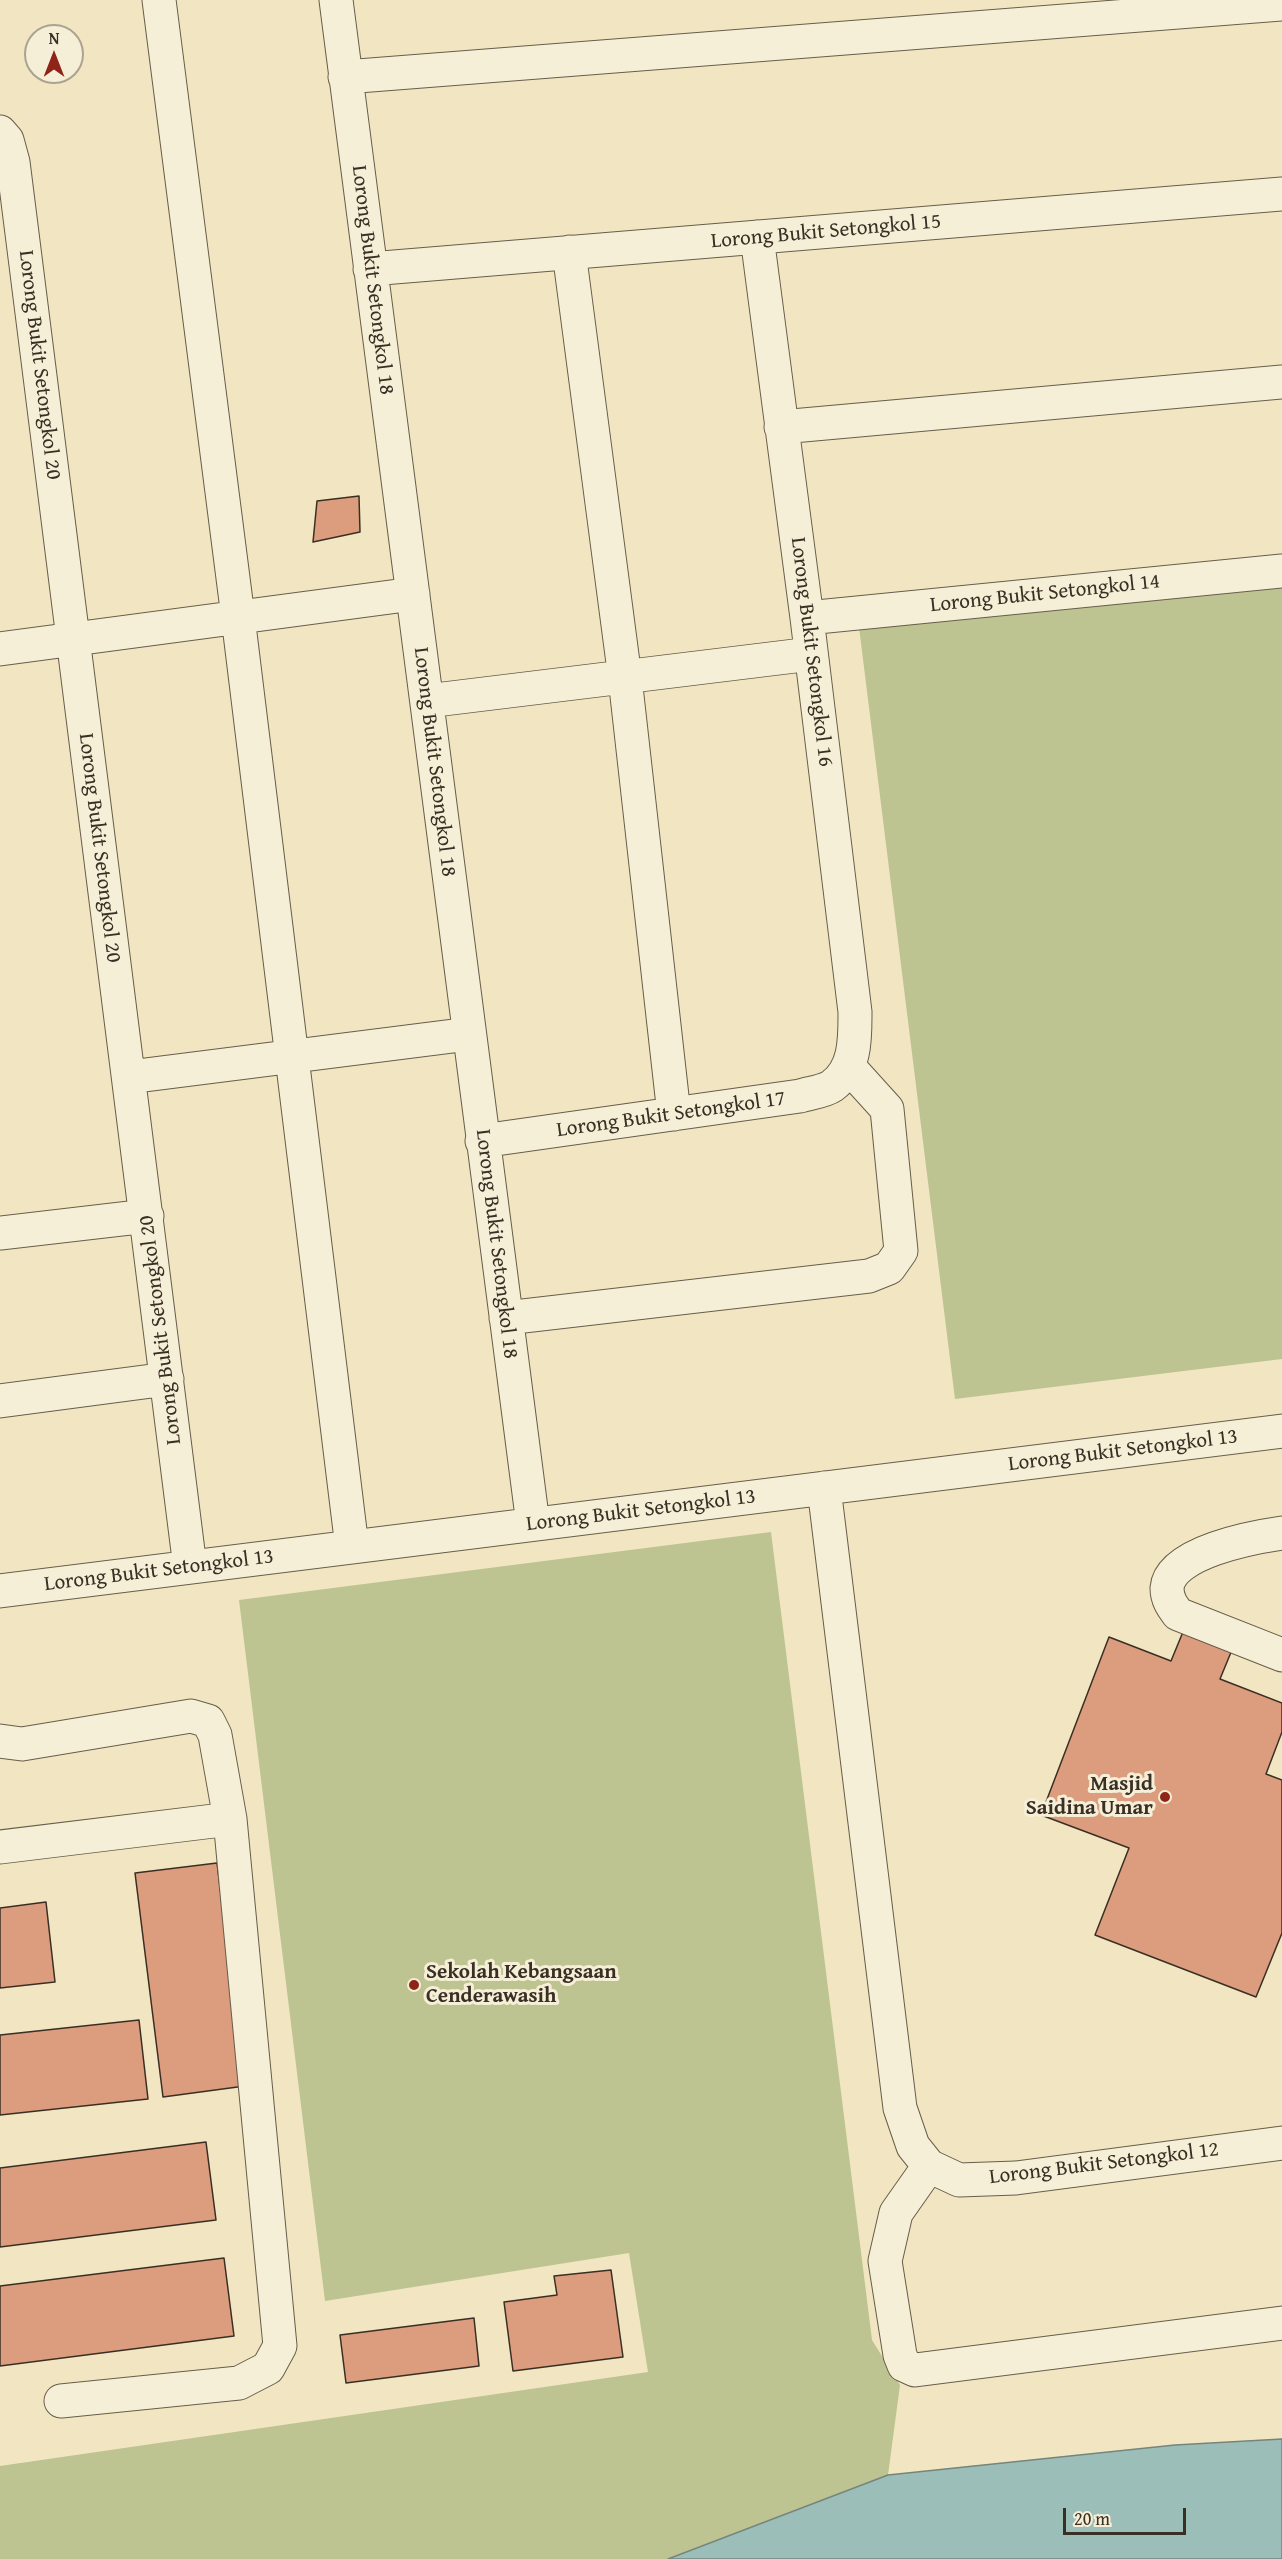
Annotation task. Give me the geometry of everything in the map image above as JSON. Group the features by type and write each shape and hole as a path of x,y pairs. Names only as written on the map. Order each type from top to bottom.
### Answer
{"street":[{"path":"159,0 238,617 352,1547"},
{"name":"Lorong Bukit Setongkol 18","path":"336,0 533,1524"},
{"path":"345,77 1282,4"},
{"name":"Lorong Bukit Setongkol 20","path":"0,132 7,140 14,162 190,1567"},
{"name":"Lorong Bukit Setongkol 15","path":"370,269 1282,194"},
{"name":"Lorong Bukit Setongkol 16","path":"757,237 807,618 855,1012 855,1041 849,1066"},
{"path":"569,252 625,678 674,1114"},
{"path":"781,427 1282,382"},
{"name":"Lorong Bukit Setongkol 14","path":"807,618 1282,571"},
{"path":"0,648 413,594"},
{"path":"427,701 811,654"},
{"path":"129,1077 469,1035"},
{"path":"506,1318 869,1276 889,1268 901,1251 887,1109 849,1066"},
{"name":"Lorong Bukit Setongkol 17","path":"482,1141 800,1096 831,1086 849,1066"},
{"path":"0,1233 147,1216"},
{"path":"0,1401 167,1379"},
{"name":"Lorong Bukit Setongkol 13","path":"0,1591 1282,1431"},
{"path":"824,1488 900,2108 913,2146 929,2166 896,2213 885,2261 900,2355 904,2365 915,2370 1282,2323"},
{"path":"1282,1533 1210,1550 1177,1569 1167,1586 1169,1600 1178,1614 1282,1655"},
{"path":"0,1741 22,1744 191,1716 208,1721 215,1735 230,1819 280,2346 268,2368 239,2383 61,2401"},
{"path":"0,1847 230,1819"},
{"name":"Lorong Bukit Setongkol 12","path":"929,2166 958,2180 1016,2178 1282,2143"}],"green space":[{"path":"1282,583 1282,1359 955,1399 859,627"},
{"path":"771,1532 872,2340 900,2385 888,2475 668,2559 0,2559 0,2466 648,2372 629,2253 325,2301 239,1600"}],"water":[{"path":"1282,2439 1282,2559 668,2559 888,2475 1175,2445"}],"building":[{"path":"359,496 360,532 313,542 317,501"},
{"name":"Masjid Saidina Umar","path":"1185,1627 1234,1645 1220,1679 1282,1703 1282,1732 1266,1774 1282,1780 1282,1933 1256,1997 1095,1935 1129,1848 1041,1815 1109,1637 1171,1661"},
{"path":"217,1863 245,2086 163,2097 135,1873"},
{"path":"46,1902 55,1982 0,1988 0,1908"},
{"path":"139,2020 148,2099 0,2115 0,2035"},
{"path":"206,2142 216,2220 0,2247 0,2168"},
{"path":"224,2258 234,2336 0,2366 0,2286"},
{"path":"611,2270 623,2357 513,2371 504,2302 557,2295 554,2276"},
{"path":"474,2318 479,2366 346,2383 340,2335"}],"place":[{"name":"Masjid Saidina Umar","path":"1165,1797"},
{"name":"Sekolah Kebangsaan Cenderawasih","path":"414,1985"}]}
